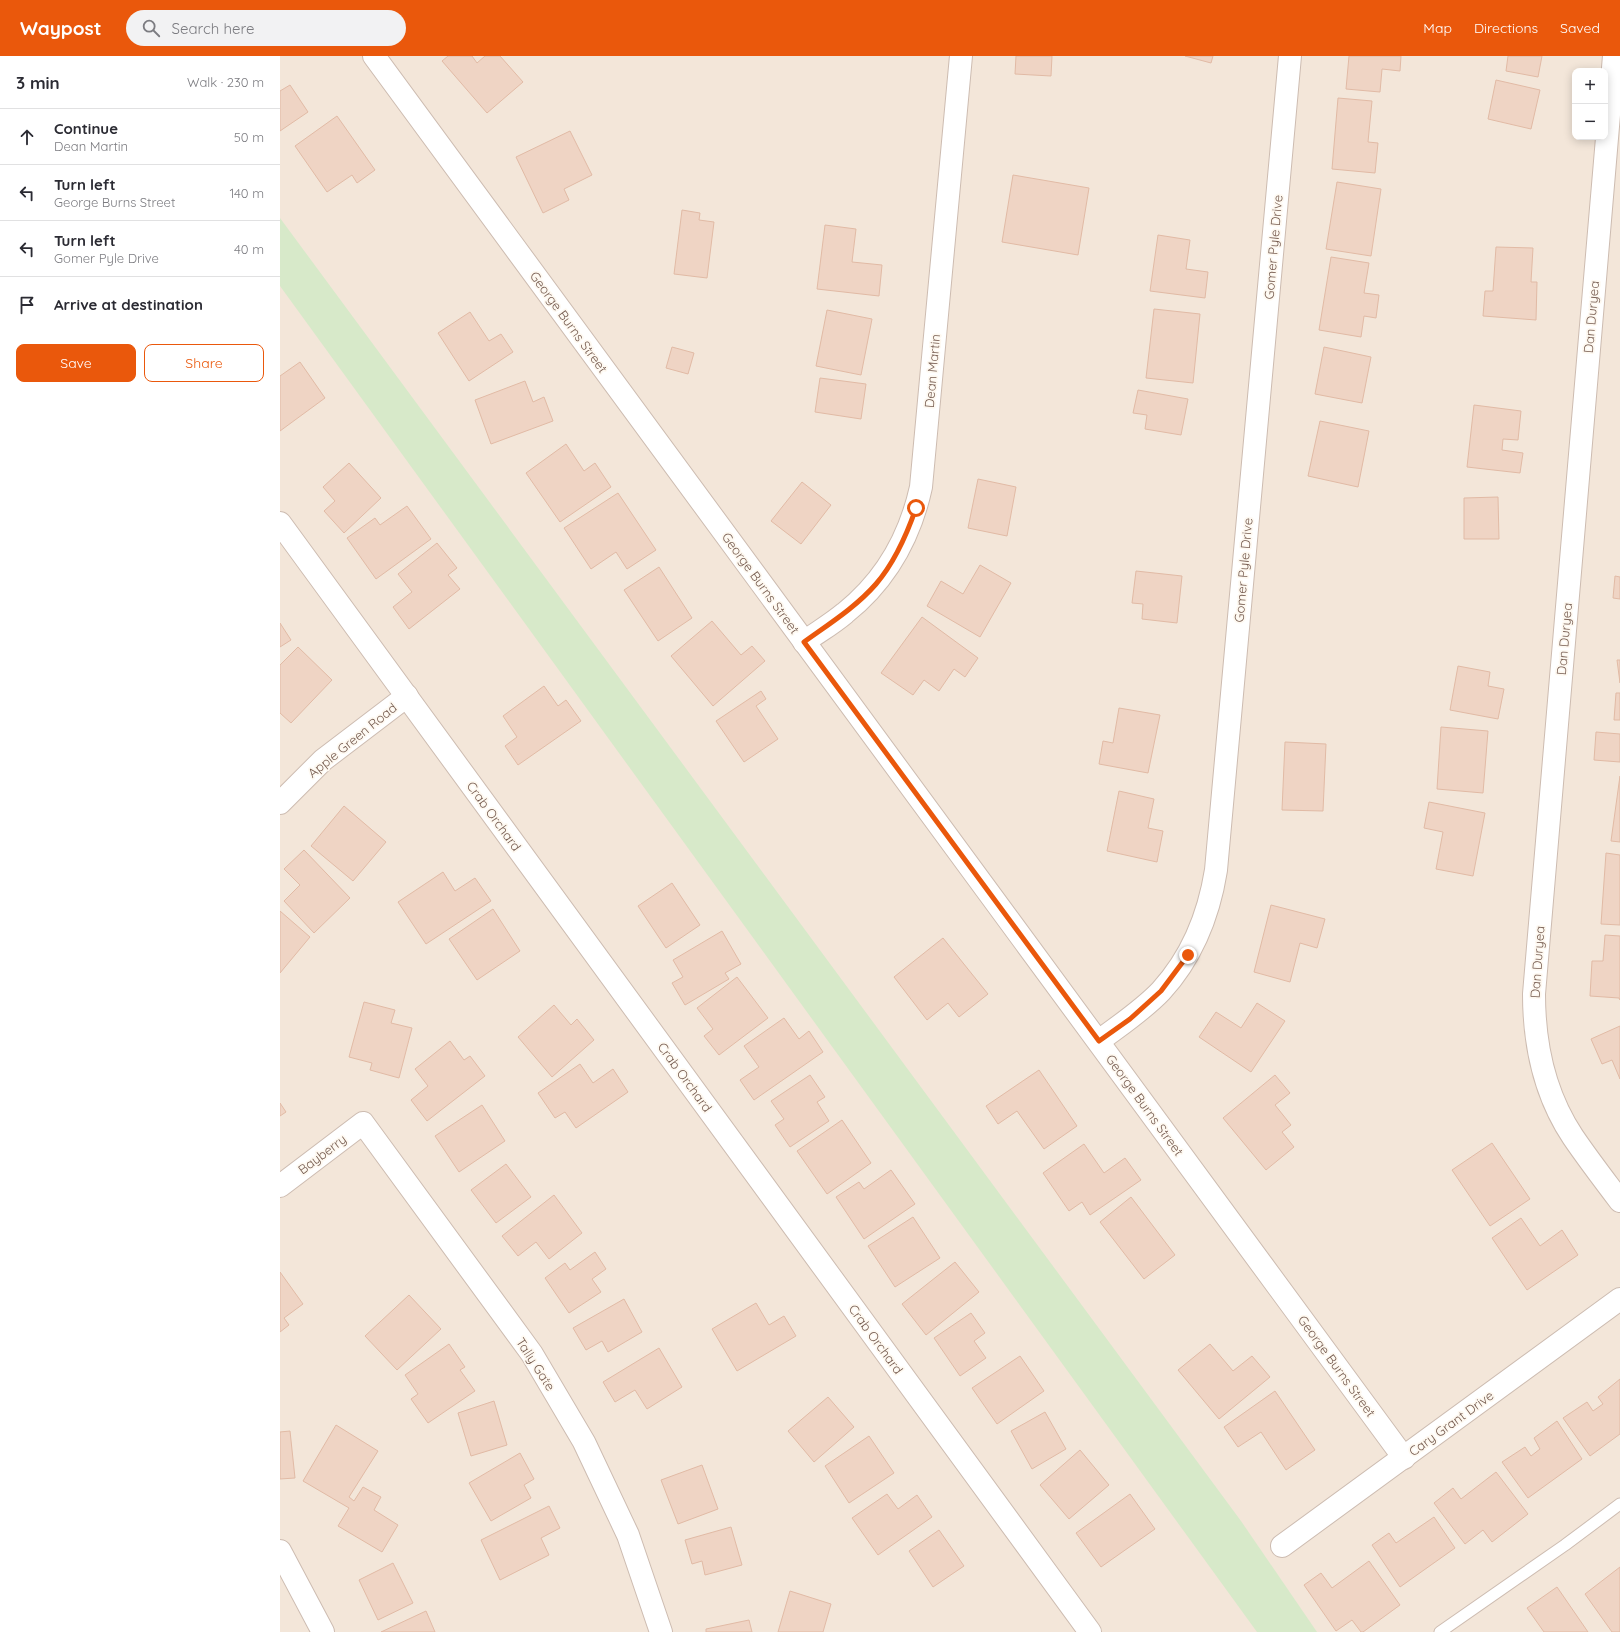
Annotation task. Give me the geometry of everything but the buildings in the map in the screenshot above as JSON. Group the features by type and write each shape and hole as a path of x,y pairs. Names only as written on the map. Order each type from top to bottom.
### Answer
{"street":[{"name":"George Burns Street","path":"374,56 1404,1458"},
{"name":"Dean Martin","path":"804,642 845,613 876,584 900,548 916,508 921,487 960,56"},
{"name":"Gomer Pyle Drive","path":"1099,1041 1140,1010 1161,991 1175,974 1188,955 1198,934 1213,892 1290,56"},
{"name":"Dan Duryea","path":"1614,56 1534,994 1534,1017 1538,1048 1550,1092 1572,1136 1620,1201"},
{"name":"Crab Orchard","path":"280,523 1090,1632"},
{"name":"Apple Green Road","path":"280,802 323,760 407,696"},
{"name":"Bayberry","path":"280,1186 363,1123"},
{"name":"Tally Gate","path":"363,1123 532,1354 584,1442 628,1535 661,1632"},
{"name":"Cary Grant Drive","path":"1282,1546 1620,1299"},
{"path":"280,1551 323,1632"}],"lane":[{"path":"1440,1632 1565,1545 1620,1504"}],"shaded area":[{"path":"280,56 1620,56 1620,1632 1315,1632 280,219"},
{"path":"280,284 1262,1632 280,1632"}],"green space":[{"path":"280,218 1241,1521 1317,1632 1257,1632 280,286"}],"route":[{"path":"916,508 900,548 876,584 845,613 804,642 1099,1041 1130,1019 1161,991 1188,955"}]}
